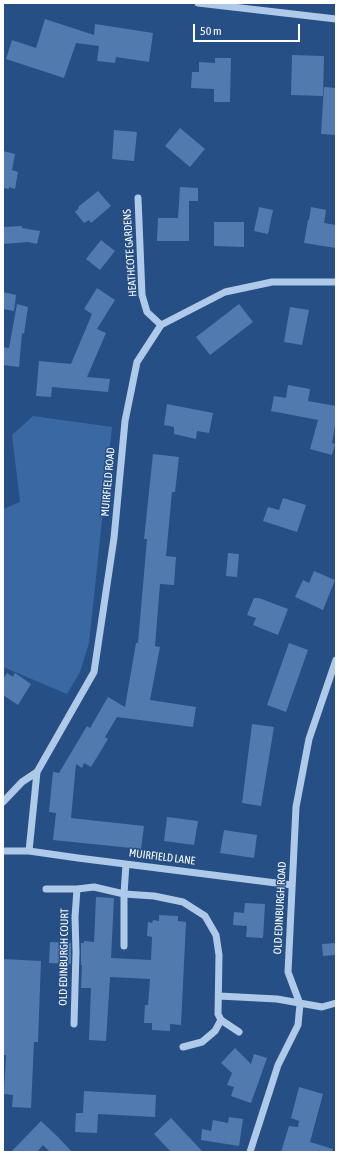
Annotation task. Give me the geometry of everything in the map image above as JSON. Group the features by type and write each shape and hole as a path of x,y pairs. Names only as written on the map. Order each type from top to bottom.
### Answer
{"street":[{"path":"198,3 336,19"},
{"name":"HEATHCOTE GARDENS","path":"138,198 142,295 147,312 160,325"},
{"path":"160,325 225,292 272,282 336,282"},
{"name":"MUIRFIELD ROAD","path":"3,802 22,782 37,772 94,672 114,538 125,421 137,362 160,325"},
{"name":"OLD EDINBURGH ROAD","path":"250,1152 278,1065 298,1025 300,1004 288,972 296,807 309,739 336,660"},
{"path":"29,851 37,772"},
{"name":"MUIRFIELD LANE","path":"3,851 29,851 292,885"},
{"path":"124,946 124,894 126,864"},
{"path":"46,889 77,889 94,887 124,894 154,896 183,902 205,916 216,935 219,955 218,1014 221,1020 239,1032"},
{"name":"OLD EDINBURGH COURT","path":"74,1024 76,952 75,917 77,889"},
{"path":"219,996 277,999 322,1007 336,1003"},
{"path":"183,1047 202,1042 214,1031 221,1020"}],"shaded area":[{"path":"33,416 112,427 89,643 80,672 67,694 3,667 3,509 20,502 12,435"}],"building":[{"path":"45,19 94,35 95,24 153,33 149,62 116,57 115,63 97,61 99,46 76,43 64,78 6,59 12,40 36,48"},
{"path":"292,55 324,56 323,96 291,95"},
{"path":"215,58 231,58 230,102 214,102 214,89 191,88 192,72 199,72 199,62 215,63"},
{"path":"324,87 336,88 336,135 321,134"},
{"path":"180,128 205,149 190,167 165,146"},
{"path":"114,130 137,132 134,161 112,159"},
{"path":"3,151 15,154 12,170 18,172 15,189 9,187 9,189 3,188"},
{"path":"180,187 198,188 198,201 189,201 189,241 157,241 158,218 178,218"},
{"path":"98,191 111,206 91,223 89,220 84,223 75,212 79,208 78,207"},
{"path":"259,207 273,210 268,234 254,231"},
{"path":"311,207 326,210 324,223 336,225 336,248 304,243"},
{"path":"214,222 244,222 244,247 214,246"},
{"path":"22,226 22,228 40,231 37,244 28,242 3,244 3,227"},
{"path":"101,240 115,251 100,270 86,259"},
{"path":"97,288 115,300 97,329 106,333 87,377 110,379 108,392 52,387 51,397 36,396 39,361 71,364 92,314 84,309"},
{"path":"3,292 16,295 14,311 3,309"},
{"path":"17,304 28,307 24,334 22,333 19,367 3,365 3,347 9,348"},
{"path":"239,304 253,322 210,355 196,337"},
{"path":"290,307 309,310 302,345 284,342"},
{"path":"288,385 310,389 308,401 336,406 336,420 332,443 335,444 332,455 310,449 318,420 271,411 274,396 286,398"},
{"path":"167,404 213,413 209,433 197,431 196,439 174,434 174,427 164,425"},
{"path":"153,454 179,457 175,492 172,492 166,556 176,557 174,585 160,584 155,646 160,647 150,700 196,707 193,727 117,717 105,737 108,739 91,767 84,763 82,768 76,764 71,818 144,826 141,849 53,840 56,813 49,812 53,772 59,773 87,726 90,728 108,697 125,707 136,643 138,643 147,539 144,539"},
{"path":"283,498 306,505 297,532 263,521 268,507 279,510"},
{"path":"228,553 239,554 237,577 226,576"},
{"path":"314,571 335,580 323,610 295,597 303,580 309,583"},
{"path":"254,598 259,598 288,609 278,635 253,625 256,618 247,615"},
{"path":"289,643 308,650 286,712 267,705"},
{"path":"7,673 13,677 15,673 31,684 18,705 3,695 3,679"},
{"path":"252,724 274,727 261,806 242,803"},
{"path":"167,817 198,821 194,845 164,841"},
{"path":"224,830 257,835 254,858 220,853"},
{"path":"96,897 114,898 111,958 151,960 152,937 147,936 148,922 152,923 153,920 159,921 159,915 178,916 178,921 186,922 181,1025 170,1024 170,1031 152,1030 152,1023 144,1023 145,1005 148,1005 150,979 110,977 106,1041 89,1040 91,988 81,988 81,943 84,943 84,941 94,942"},
{"path":"245,903 265,904 263,938 246,937 247,926 233,925 234,912 244,913"},
{"path":"50,942 71,943 71,964 49,963"},
{"path":"336,943 336,955 323,956 322,944"},
{"path":"3,959 41,961 38,1042 34,1042 31,1108 12,1107 13,1095 4,1094 6,1055 3,1055"},
{"path":"235,1048 251,1064 254,1054 267,1058 251,1103 231,1096 234,1087 227,1085 232,1073 221,1063"},
{"path":"299,1087 323,1094 310,1142 333,1149 332,1152 281,1152 289,1126 298,1127 299,1121 291,1118"},
{"path":"84,1091 156,1095 155,1117 98,1114 97,1133 75,1132 76,1113 83,1113"},
{"path":"229,1117 243,1119 239,1146 201,1140 202,1129 211,1131 213,1120 228,1123"},
{"path":"171,1118 203,1152 171,1152 154,1134"},
{"path":"41,1121 72,1152 50,1152 43,1145 37,1152 11,1152"}]}
